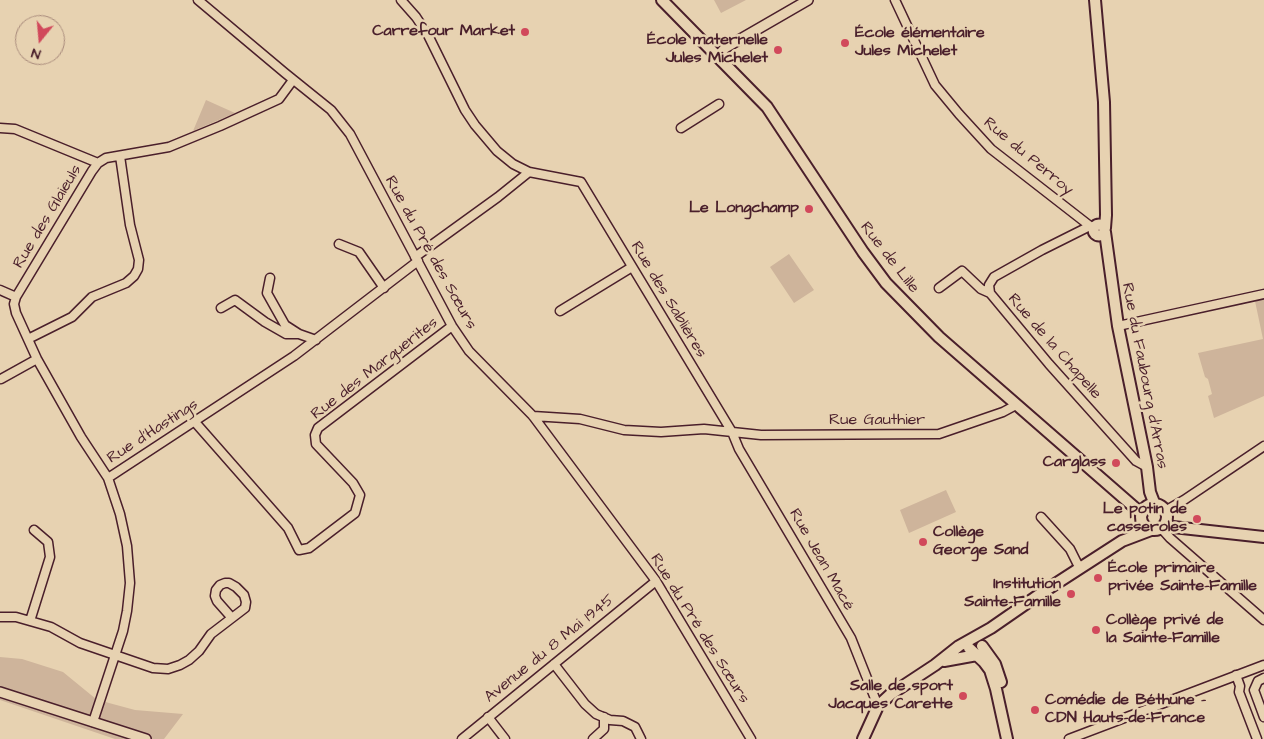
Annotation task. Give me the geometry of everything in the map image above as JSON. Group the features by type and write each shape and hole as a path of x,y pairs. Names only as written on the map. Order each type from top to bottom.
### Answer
{"main road":[{"name":"Rue de Lille","path":"662,0 767,107 863,252 886,283 939,337 1128,501 1147,510 1159,506 1186,528"},
{"path":"1095,0 1104,102 1106,215 1098,230"},
{"name":"Rue du Faubourg d'Arras","path":"1098,230 1107,253 1118,326 1147,467 1150,492 1146,527 1159,528"},
{"path":"1133,536 1147,510"},
{"path":"1159,528 1166,513"},
{"path":"937,663 975,646 991,628 1043,592 1122,541 1133,536 1159,528 1186,528 1264,537"},
{"path":"863,739 878,706 891,694 959,646 975,646 995,664 1014,739"},
{"path":"975,646 990,670 1007,739"}],"street":[{"name":"Rue du Pré des Sœurs","path":"198,0 331,110 350,134 452,326 469,351 533,416 656,581 751,739"},
{"path":"401,0 428,35 466,110 476,125 497,151 512,164 529,172"},
{"path":"718,56 725,48 808,0"},
{"name":"Rue du Perroy","path":"895,0 935,85 959,114 992,149 1098,230"},
{"name":"Rue des Glaieuls","path":"16,297 98,163 106,158 169,148 273,103 280,99 293,80"},
{"path":"681,128 719,104"},
{"path":"0,128 15,129 98,163"},
{"path":"28,338 72,317 92,297 126,283 134,276 138,269 139,260 130,225 120,156"},
{"name":"Rue des Sablières","path":"529,172 581,182 732,432"},
{"name":"Rue d'Hastings","path":"93,722 116,655 127,611 130,583 128,546 108,478 316,340 529,172"},
{"name":"Rue de la Chapelle","path":"1098,230 1041,250 994,277 990,285 990,293 1049,364 1136,461 1147,467"},
{"path":"339,244 359,252 384,288"},
{"path":"560,311 632,267"},
{"path":"939,288 962,271 981,289 990,293"},
{"path":"270,278 267,293 285,324 299,334 316,340"},
{"path":"0,290 16,297 14,304 16,313 37,359 81,436 108,478"},
{"path":"1118,326 1264,294"},
{"path":"221,308 235,300 265,322 286,334 299,334"},
{"name":"Rue des Marguerites","path":"194,421 288,528 299,550 309,548 355,512 360,495 353,483 316,444 315,435 318,428 452,326"},
{"path":"1,379 37,359"},
{"name":"Rue Gauthier","path":"533,416 580,419 624,430 661,432 704,429 761,435 939,434 1003,412 1016,405"},
{"name":"Rue Jean Macé","path":"732,432 739,449 850,638 878,706"},
{"path":"1166,513 1264,446"},
{"path":"1040,517 1070,549 1081,568"},
{"path":"1159,528 1264,620"},
{"path":"30,621 50,557 48,542 34,530"},
{"name":"Avenue du 8 Mai 1945","path":"462,739 656,581"},
{"path":"0,617 16,617 50,627 80,643 153,668 168,669 180,666 199,651 211,634 232,618 245,608 244,595 230,583 225,583 216,590 215,596 232,618"},
{"path":"554,664 585,704 596,714 610,720 623,721 635,726 641,739"},
{"path":"1069,739 1264,664"},
{"path":"1236,675 1240,686 1239,692 1257,739"},
{"path":"1264,679 1258,682 1254,690 1264,717"},
{"path":"0,692 146,739"},
{"path":"488,717 505,739"},
{"path":"593,739 604,729 604,717"}],"shaded area":[{"path":"714,0 746,0 721,13"},
{"path":"206,100 235,113 193,131"},
{"path":"789,254 814,290 794,303 770,267"},
{"path":"1264,299 1264,396 1214,418 1208,396 1212,394 1198,353 1263,339 1255,301"},
{"path":"946,490 956,512 909,533 900,510"},
{"path":"0,657 22,659 63,672 96,699 135,710 183,714 164,739 115,739 0,700"}],"place":[{"name":"Carrefour Market","path":"525,32"},
{"name":"École élémentaire Jules Michelet","path":"845,43"},
{"name":"École maternelle Jules Michelet","path":"778,50"},
{"name":"Le Longchamp","path":"809,209"},
{"name":"Carglass","path":"1116,463"},
{"name":"Le potin de casseroles","path":"1197,519"},
{"name":"Collège George Sand","path":"923,542"},
{"name":"École primaire privée Sainte-Famille","path":"1098,578"},
{"name":"Institution Sainte-Famille","path":"1071,594"},
{"name":"Collège privé de la Sainte-Famille","path":"1096,630"},
{"name":"Salle de sport Jacques Carette","path":"963,696"},
{"name":"Comédie de Béthune - CDN Hauts-de-France","path":"1035,710"}]}
